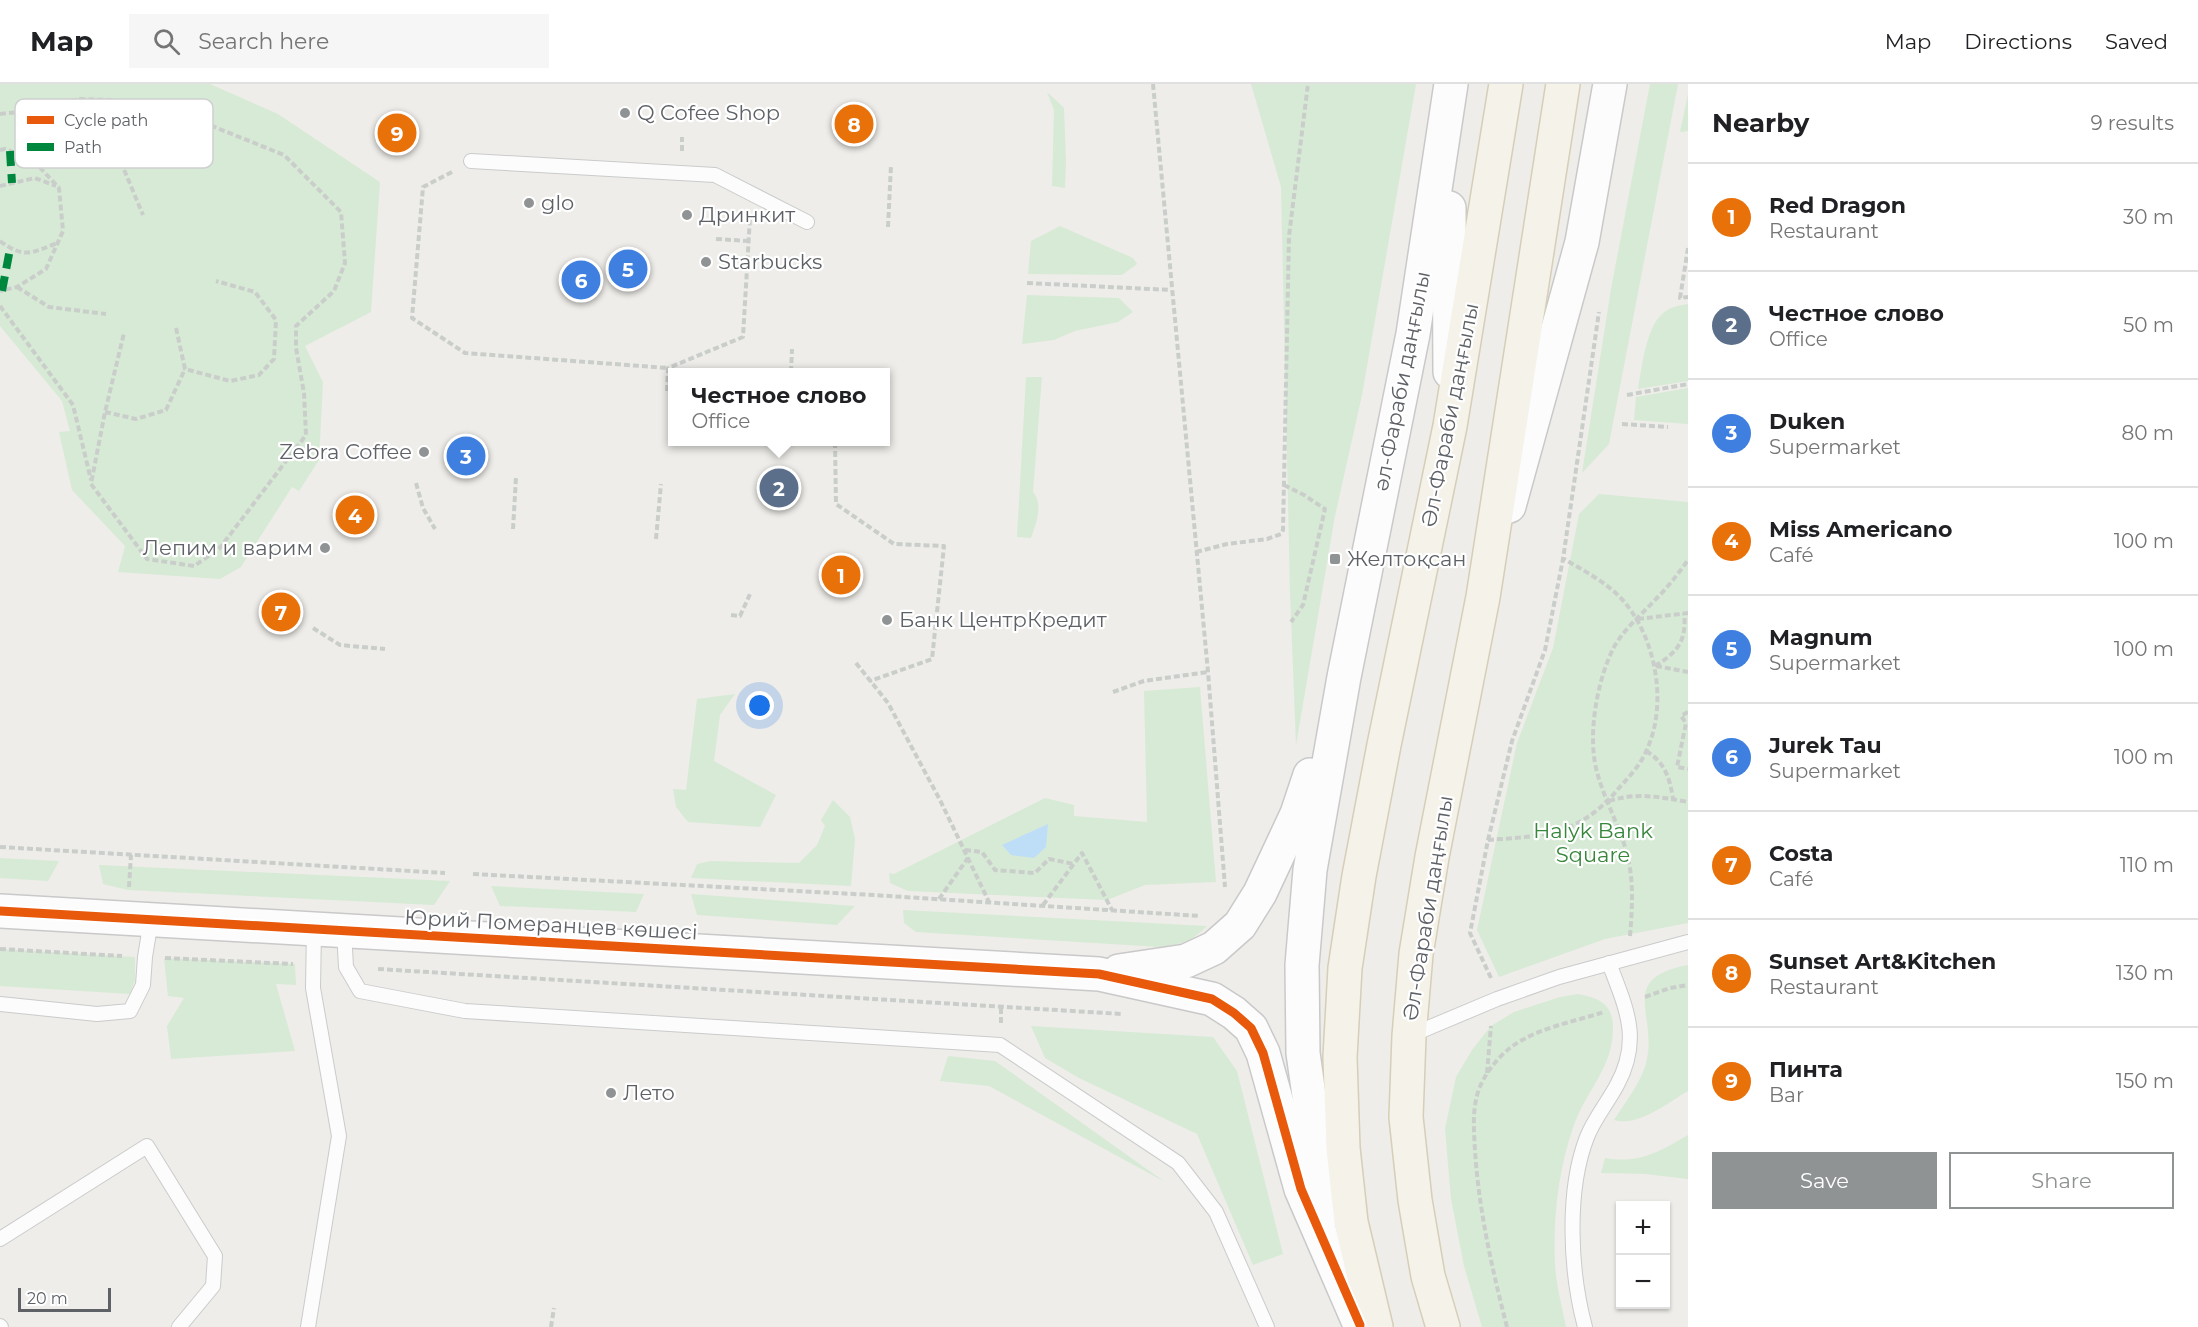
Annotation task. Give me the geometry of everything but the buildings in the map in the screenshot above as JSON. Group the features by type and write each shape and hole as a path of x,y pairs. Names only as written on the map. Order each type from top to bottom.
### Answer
{"main road":[{"name":"Әл-Фараби даңғылы","path":"1366,1326 1343,1148 1340,1057 1345,968 1359,876 1384,744 1450,426 1506,84"},
{"name":"Әл-Фараби даңғылы","path":"1443,1327 1428,1276 1415,1200 1406,1117 1408,1036 1416,954 1432,857 1483,597 1563,84"},
{"name":"Әл-Фараби даңғылы","path":"1483,597 1582,242 1610,84"},
{"path":"1450,97 1450,426"},
{"name":"әл-Фараби даңғылы","path":"1344,677 1413,334 1450,97"},
{"path":"1099,974 1186,961 1214,948 1240,925 1260,893 1297,814 1344,677"},
{"path":"1344,677 1310,870 1302,965 1303,1053 1321,1180 1366,1326"},
{"name":"Юрий Померанцев көшесі","path":"0,911 1099,974"},
{"path":"1099,974 1212,999 1234,1013 1251,1028 1263,1053 1301,1189 1366,1326"}],"lane":[{"path":"471,161 715,175 807,222"},
{"path":"0,1004 97,1014 130,1011 143,985 151,920"},
{"path":"309,1327 339,1136 313,988 329,930"},
{"path":"329,930 360,991 465,1011 1000,1045 1178,1163 1216,1212 1267,1327"},
{"path":"1408,1036 1497,999 1559,977 1688,942"},
{"path":"1585,1327 1574,1264 1574,1206 1577,1175 1587,1136 1618,1084 1628,1060 1631,1034 1625,1005 1609,963"},
{"path":"0,1239 147,1146 215,1256 213,1286 179,1327"}],"path":[{"path":"1153,84 1208,672 1225,885 1222,894"},
{"path":"1196,552 1227,544 1267,539 1281,534 1289,236 1308,84"},
{"path":"0,114 15,112"},
{"path":"0,306 73,405 91,484 147,559 194,566 219,549 306,435 304,393 296,348 296,326 334,291 345,263 340,212 284,155 213,126"},
{"path":"0,150 5,149 15,153"},
{"path":"471,161 423,187 412,318 465,353 668,368 743,337 750,216"},
{"path":"888,227 891,165"},
{"path":"0,291 17,287 46,268 63,231 59,188 40,168"},
{"path":"123,168 143,215"},
{"path":"0,186 35,178 59,188"},
{"path":"716,239 748,241"},
{"path":"0,241 10,249 28,254 57,243"},
{"path":"1688,248 1680,298 1688,297"},
{"path":"185,369 230,381 259,375 274,359 276,320 255,292 216,281"},
{"path":"1027,284 1171,290"},
{"path":"17,287 49,307 106,314"},
{"path":"1487,1073 1491,1026 1497,999 1492,982 1470,933 1488,840 1512,741 1545,650 1563,559 1600,302"},
{"path":"105,412 136,419 166,410 185,369 176,328"},
{"path":"91,484 124,333"},
{"path":"791,368 792,349"},
{"path":"667,391 668,368"},
{"path":"1627,395 1688,384"},
{"path":"1622,424 1668,428"},
{"path":"835,446 836,504 894,544 944,546 932,659 870,681"},
{"path":"513,529 516,477"},
{"path":"416,483 423,508 435,529"},
{"path":"656,539 661,484"},
{"path":"1284,485 1325,509 1304,605 1291,622"},
{"path":"1563,559 1595,576 1626,603 1636,619 1655,666 1654,727 1646,751 1637,768 1608,802"},
{"path":"1630,939 1633,892 1624,846 1596,771 1592,743 1596,707 1605,670 1614,647 1625,630 1658,598 1688,560"},
{"path":"731,615 740,616 751,591"},
{"path":"1636,619 1686,613 1686,628 1677,649 1655,666"},
{"path":"313,628 340,645 386,649"},
{"path":"856,663 888,703 940,800 989,902"},
{"path":"1655,666 1688,672"},
{"path":"1113,692 1144,681 1208,672"},
{"path":"1688,712 1681,716 1686,723 1677,767 1688,769"},
{"path":"1646,751 1655,756 1665,769 1673,800"},
{"path":"1488,840 1546,834 1570,827 1608,802 1627,795 1688,802"},
{"path":"0,847 445,873"},
{"path":"964,850 982,852 995,870 1035,873 1049,859 1074,864"},
{"path":"1043,905 1082,853 1113,910"},
{"path":"128,890 131,855"},
{"path":"939,899 968,858"},
{"path":"473,874 1207,915"},
{"path":"1507,1327 1490,1258 1478,1188 1473,1119 1478,1092 1487,1073 1508,1049 1528,1036 1670,988 1688,985"},
{"path":"551,1327 554,1308"}],"green space":[{"path":"0,84 210,84 278,114 380,182 371,312 305,346 323,382 319,460 299,491 292,487 241,567 220,579 118,572 125,546 72,490 59,432 70,431 62,401 0,326"},
{"path":"1251,84 1416,84 1362,395 1335,516 1296,745 1290,592 1281,187"},
{"path":"1650,84 1678,84 1609,444 1582,473 1611,289"},
{"path":"1047,92 1064,108 1065,188 1052,186 1054,110"},
{"path":"1688,94 1688,131 1680,132"},
{"path":"1060,226 1133,258 1137,264 1122,275 1028,274 1031,241"},
{"path":"1027,295 1119,298 1133,312 1118,322 1075,331 1054,340 1022,344"},
{"path":"1688,304 1688,381 1638,389 1643,358 1654,325 1659,317 1668,310"},
{"path":"1026,377 1042,377 1033,492 1039,508 1031,538 1017,537"},
{"path":"1688,388 1688,424 1634,420 1636,397"},
{"name":"Halyk Bank Square","path":"1599,494 1688,502 1688,923 1605,939 1499,977 1477,930 1517,743 1553,648 1579,514"},
{"path":"1200,687 1216,882 1145,885 1107,900 908,891 890,883 889,873 894,874 1045,798 1074,805 1074,816 1147,822 1144,691"},
{"path":"735,694 720,715 714,761 776,795 760,827 688,822 676,807 673,789 686,790 697,699"},
{"path":"833,800 850,817 855,839 851,886 691,878 697,864 711,861 799,863 817,845 825,826 821,820"},
{"path":"0,858 59,861 48,881 0,878"},
{"path":"99,865 450,881 434,905 128,890 103,884"},
{"path":"491,886 644,894 636,912 500,906"},
{"path":"691,894 855,906 837,925 697,915"},
{"path":"903,910 1207,926 1186,941 1160,947 916,932 904,923"},
{"path":"0,949 135,957 135,980 130,994 0,986"},
{"path":"164,958 295,964 296,985 276,984 295,1051 171,1059 167,1026 184,998 168,996"},
{"path":"1688,965 1688,1091 1643,1117 1633,1120 1614,1120 1635,1088 1645,1067 1648,1049 1646,990 1652,980 1666,971"},
{"path":"1578,994 1592,997 1603,1003 1610,1013 1613,1028 1612,1043 1604,1068 1578,1115 1560,1178 1555,1230 1555,1264 1566,1327 1482,1327 1464,1266 1451,1199 1445,1129 1456,1077 1472,1050 1491,1026 1514,1012 1560,997"},
{"path":"1031,1026 1213,1037 1237,1071 1283,1254 1253,1265 1197,1134 1079,1078 1045,1058"},
{"path":"948,1056 995,1061 1165,1182 989,1086 940,1081"},
{"path":"1688,1135 1688,1179 1645,1174 1601,1173 1605,1158 1639,1158 1668,1147"}],"water":[{"path":"1048,824 1046,847 1034,858 1011,855 1002,845"}],"marked path":[{"path":"10,151 12,183"},
{"path":"2,291 10,249"}],"cycle path":[{"path":"0,911 1099,974 1212,999 1234,1013 1251,1028 1263,1053 1301,1189 1360,1325"}],"place":[{"name":"Q Cofee Shop","path":"625,113"},
{"name":"Sunset Art&Kitchen","path":"854,124"},
{"name":"Пинта","path":"397,133"},
{"name":"glo","path":"529,203"},
{"name":"Дринкит","path":"687,215"},
{"name":"Starbucks","path":"706,262"},
{"name":"Magnum","path":"628,269"},
{"name":"Jurek Tau","path":"581,280"},
{"name":"Zebra Coffee","path":"424,452"},
{"name":"Duken","path":"466,456"},
{"name":"Честное слово","path":"779,488"},
{"name":"Miss Americano","path":"355,515"},
{"name":"Лепим и варим","path":"325,548"},
{"name":"Желтоқсан","path":"1335,559"},
{"name":"Red Dragon","path":"841,575"},
{"name":"Costa","path":"281,612"},
{"name":"Банк ЦентрКредит","path":"887,620"},
{"name":"Лето","path":"611,1093"}]}
